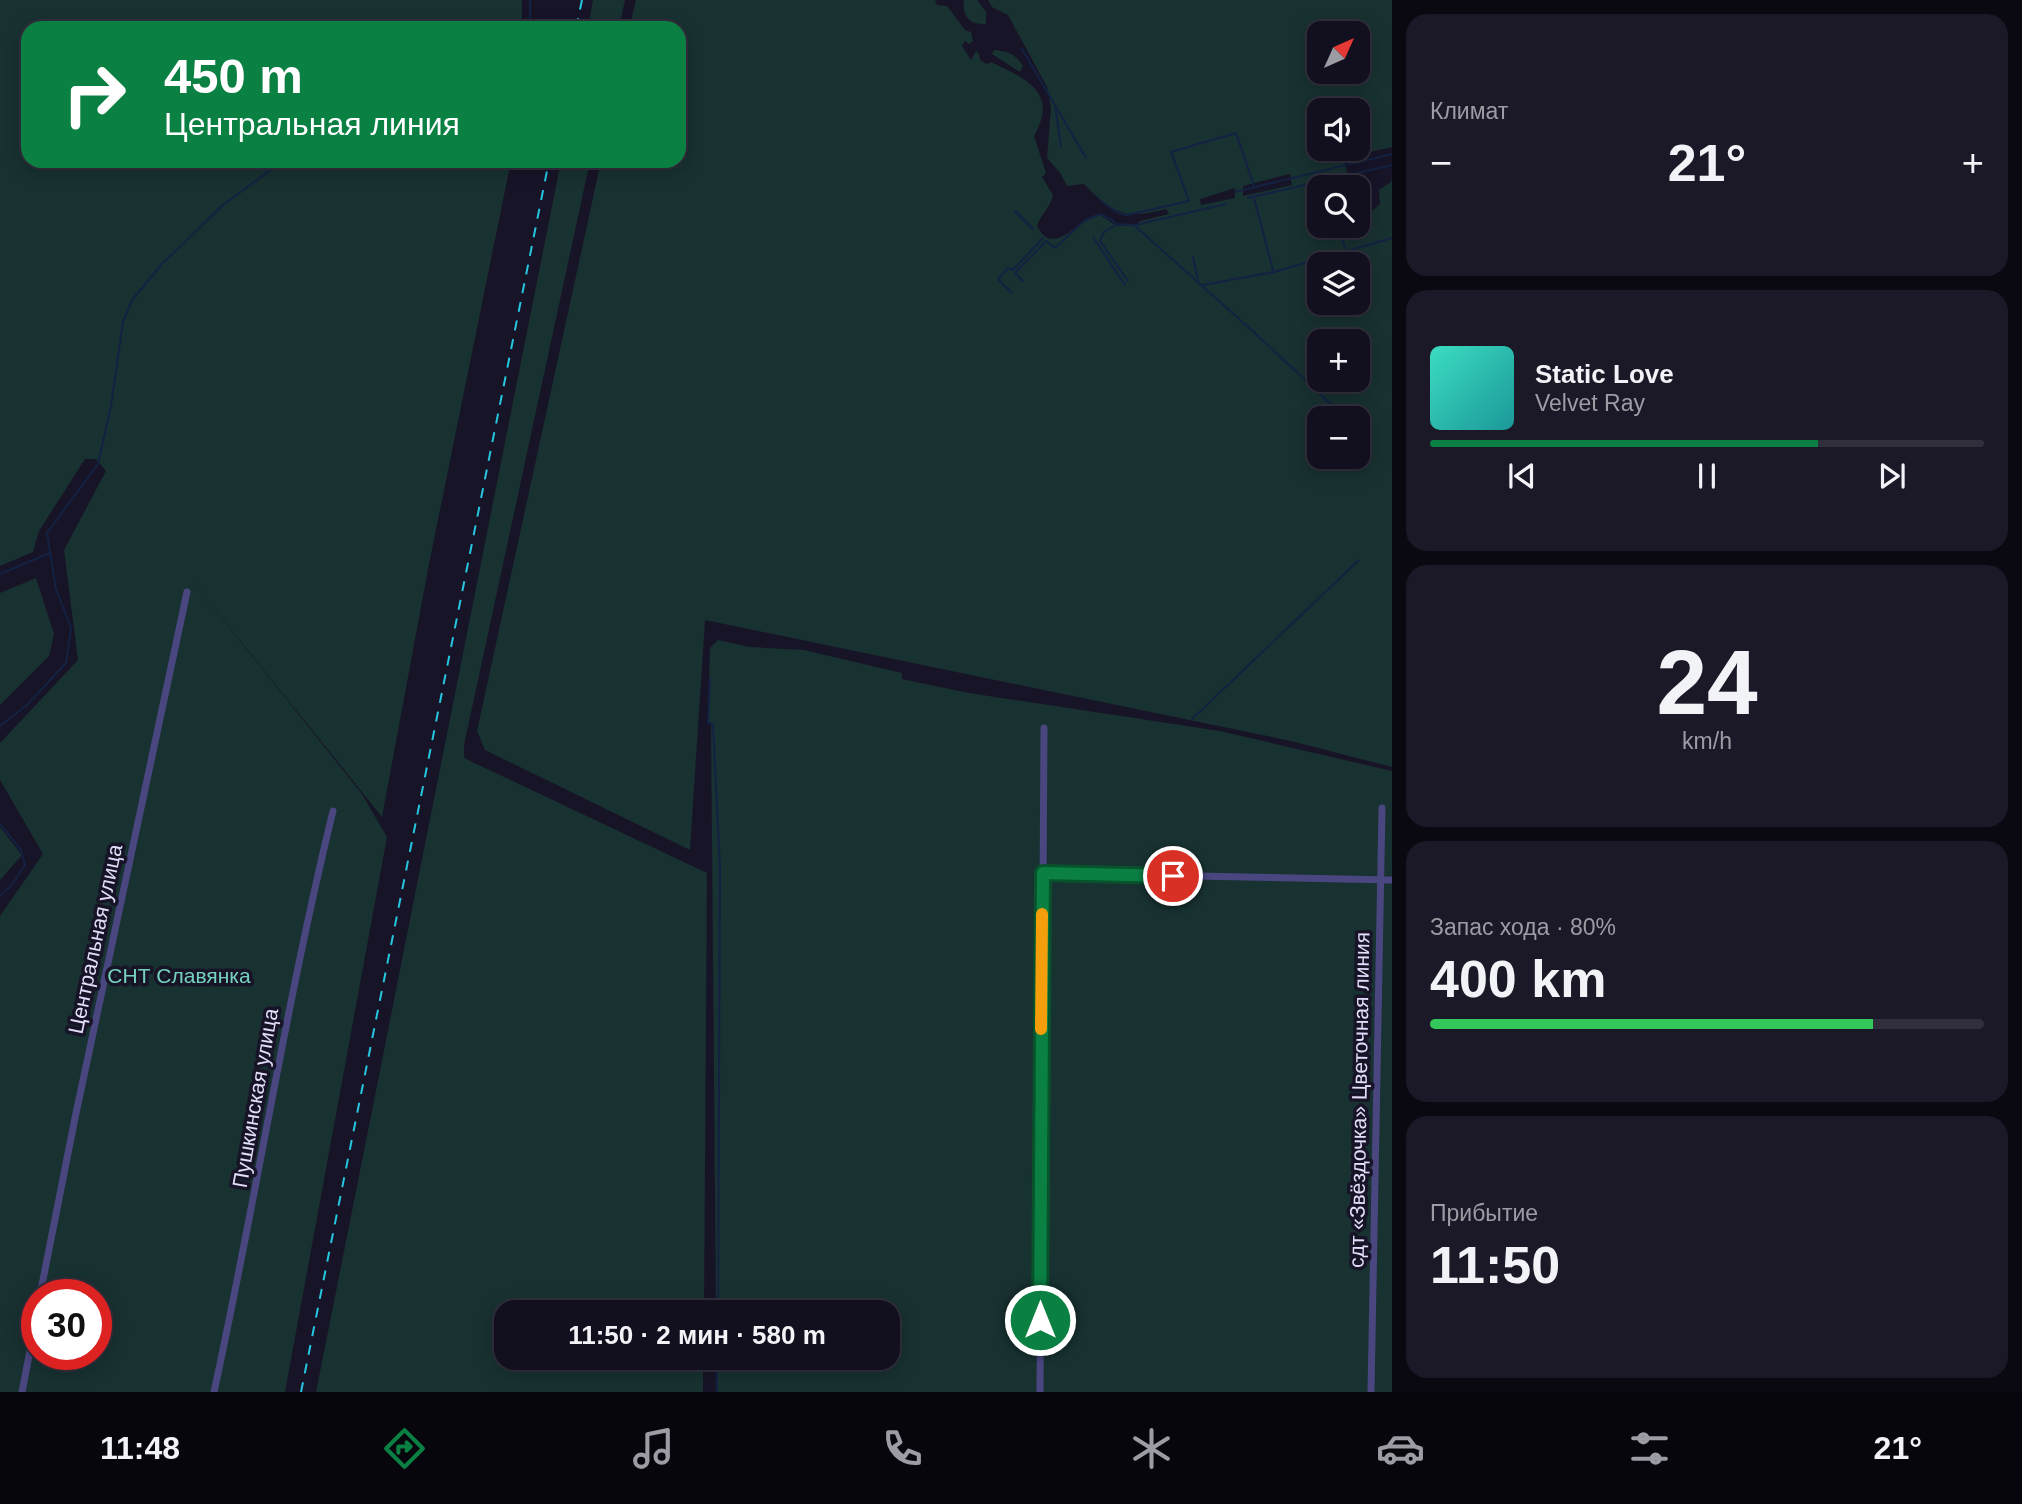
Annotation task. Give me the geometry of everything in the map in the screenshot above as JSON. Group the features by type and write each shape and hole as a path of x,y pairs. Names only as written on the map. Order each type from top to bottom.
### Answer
{"street":[{"name":"Центральная улица","path":"43,1279 187,592"},
{"path":"1040,1392 1044,728"},
{"name":"сдт «Звёздочка» Цветочная линия","path":"1370,1392 1381,808"},
{"name":"Пушкинская улица","path":"214,1392 248,1235 282,1045 333,811"},
{"path":"1043,873 1392,880"},
{"path":"22,1392 26,1370"}],"green space":[{"name":"СНТ Славянка","path":"0,0 522,0 522,21 21,21 21,168 510,168 429,564 382,817 190,578 362,794 387,837 285,1392 0,1392 0,916 43,854 0,780 0,743 78,660 64,550 106,471 96,459 85,459 39,531 33,552 0,566"},
{"path":"593,0 625,0 620,21 589,21"},
{"path":"636,0 935,0 937,5 947,6 965,30 971,32 973,41 969,44 965,41 962,46 971,60 976,51 980,60 987,64 991,62 1027,81 1041,98 1041,121 1034,136 1046,173 1042,177 1053,195 1037,226 1042,234 1054,239 1100,215 1117,226 1136,225 1140,221 1169,214 1166,209 1140,214 1120,212 1103,202 1084,184 1067,186 1047,158 1051,107 1047,87 1008,15 992,7 988,0 1392,0 1392,147 1370,152 1370,98 1307,98 1307,161 1344,161 1348,175 1307,175 1307,238 1370,238 1370,213 1380,204 1379,190 1391,182 1392,176 1392,767 1291,741 705,620 690,850 485,750 477,731 599,168 686,168 686,21 631,21","holes":["1290,174 1292,185 1243,196 1243,186","1235,188 1235,198 1201,205 1200,199"]},
{"path":"964,0 977,0 986,12 986,24 975,23 968,18 964,11"},
{"path":"994,50 1014,56 1023,66 1020,72 992,54"},
{"path":"560,168 588,168 464,745 464,758 707,873 704,1300 494,1300 494,1370 703,1370 703,1392 316,1392"},
{"path":"36,578 54,634 49,656 0,705 0,593"},
{"path":"718,640 750,647 804,650 902,673 902,679 969,693 1220,731 1392,771 1392,1392 716,1392 716,1370 900,1370 900,1300 716,1300 711,724 708,723 710,648"},
{"path":"0,827 22,855 0,880"}],"waterway":[{"path":"530,0 530,21"},
{"path":"1022,49 1086,158"},
{"path":"1055,105 1061,146"},
{"path":"1101,201 1118,213 1127,215 1189,201 1171,152 1236,133 1254,186"},
{"path":"1235,192 1392,154"},
{"path":"1248,198 1392,165"},
{"path":"0,726 28,704 66,663 71,628 56,589 47,533 98,464 111,406 123,322 132,300 162,264 223,205 273,168"},
{"path":"1254,198 1273,270"},
{"path":"1135,225 1226,204"},
{"path":"1015,211 1033,229"},
{"path":"1023,281 1015,273 1046,241 1055,248 1085,220 1100,214 1116,224 1134,225 1333,406"},
{"path":"1116,225 1104,232 1100,241 1128,281"},
{"path":"1093,237 1125,285"},
{"path":"1012,293 998,279 1008,268 1013,270 1043,238"},
{"path":"1342,238 1345,248"},
{"path":"1203,285 1274,272 1392,238"},
{"path":"1193,257 1198,280"},
{"path":"0,574 50,553"},
{"path":"1192,719 1359,560"},
{"path":"710,679 708,723 713,724 720,868 718,1300"},
{"path":"0,824 21,850 25,865 12,885 0,896"},
{"path":"717,1370 717,1392"}],"railway":[{"path":"578,21 582,0"},
{"path":"301,1392 548,168"}],"slow traffic":[{"path":"1041,1029 1042,914"}],"route":[{"path":"1040,1320 1043,873 1173,876"}]}
